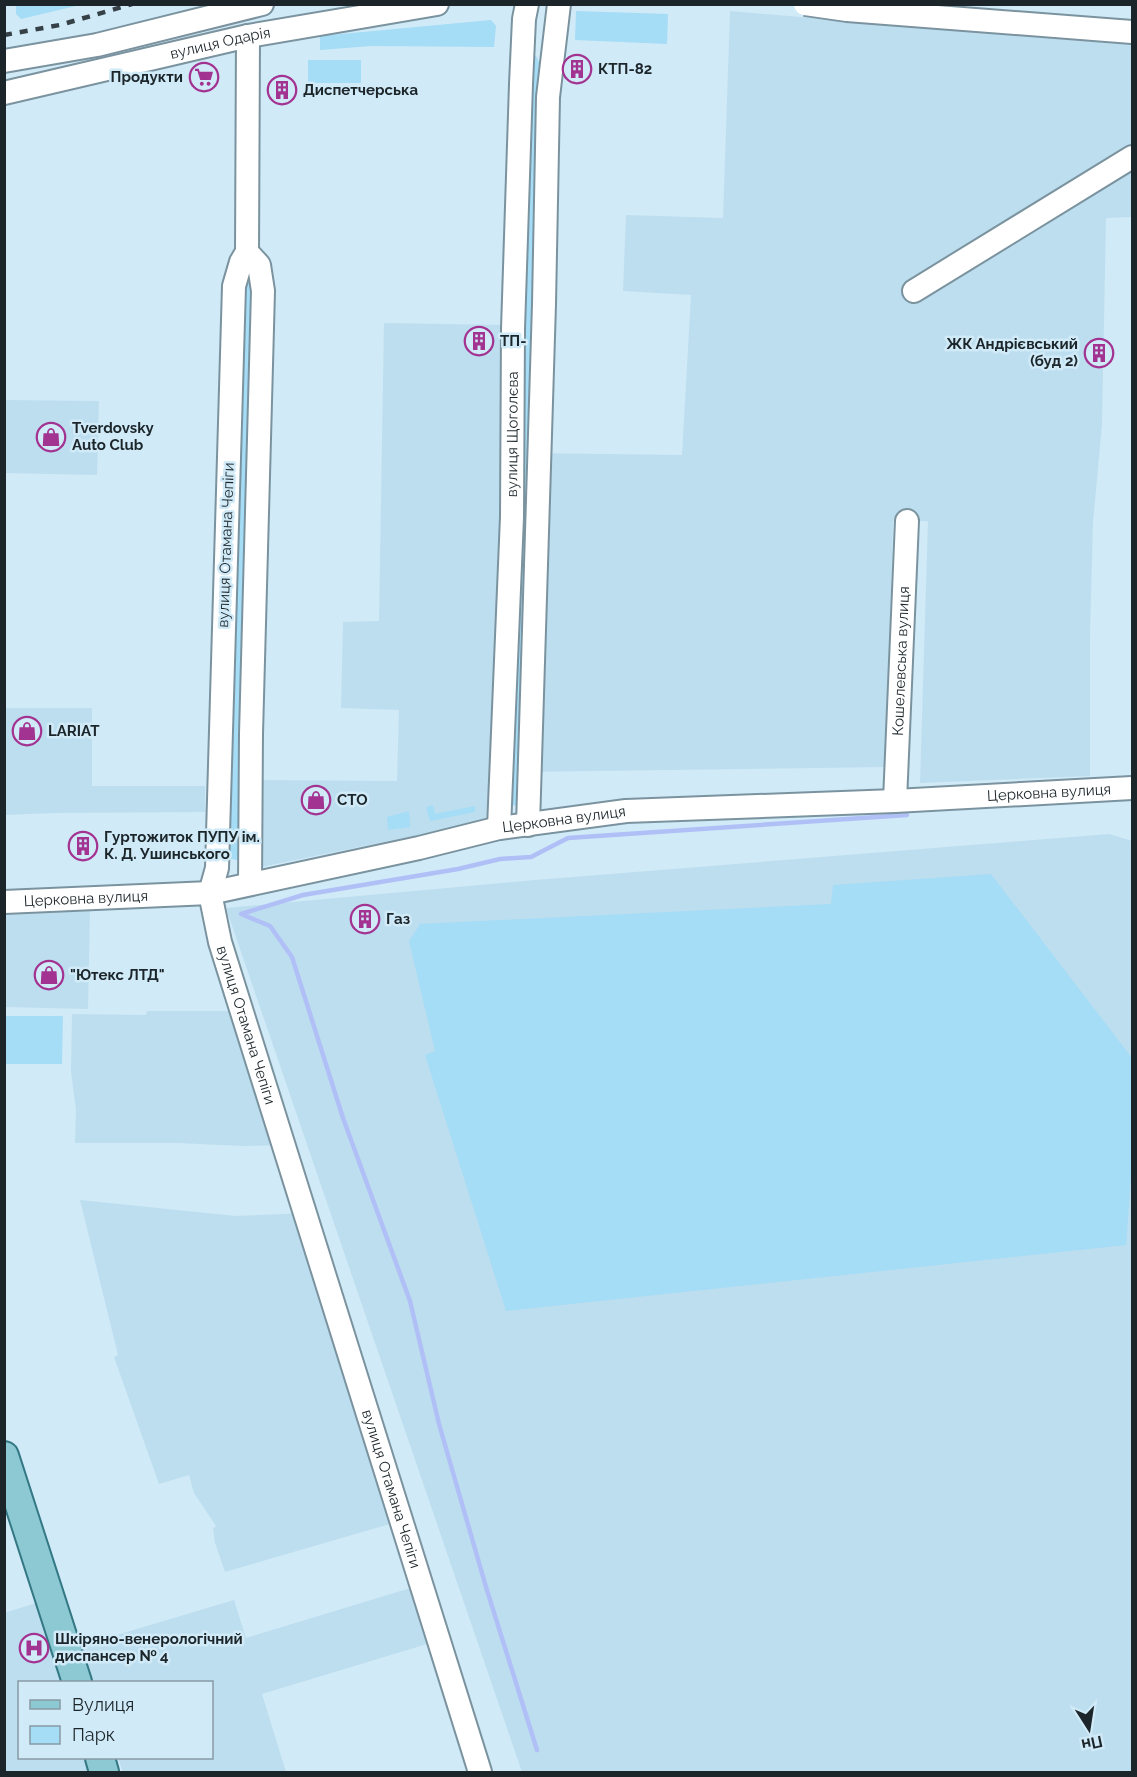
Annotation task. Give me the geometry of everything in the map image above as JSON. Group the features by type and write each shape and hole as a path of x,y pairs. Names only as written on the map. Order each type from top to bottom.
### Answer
{"main road":[{"path":"4,1456 76,1681"}],"street":[{"path":"4,61 97,45 262,4"},
{"name":"вулиця Одарія","path":"4,93 248,36 438,4"},
{"name":"вулиця Щоголєва","path":"499,828 512,517 513,329 520,84 527,4"},
{"name":"вулиця Щоголєва","path":"528,825 548,97 559,4"},
{"path":"805,4 848,10 1132,32"},
{"name":"вулиця Отамана Чепіги","path":"248,36 247,252 241,262 234,286 217,866 210,893 223,953 480,1773"},
{"path":"914,291 1132,158"},
{"name":"вулиця Отамана Чепіги","path":"247,252 259,265 263,291 250,734 250,884"},
{"name":"Кошелевська вулиця","path":"895,801 907,521"},
{"name":"Церковна вулиця","path":"4,902 210,893 419,848 499,828 626,811 895,801 1132,788"}],"shaded area":[{"path":"730,11 1132,45 1132,217 1106,218 1102,425 1093,522 1090,776 920,783 928,521 893,521 886,767 521,772 527,453 682,455 691,295 623,291 626,215 723,218"},
{"path":"384,323 505,325 501,818 261,867 253,780 397,781 399,710 341,708 343,622 379,621"},
{"name":"Tverdovsky Auto Club","path":"5,400 99,401 97,475 5,473"},
{"path":"5,708 92,708 92,786 205,786 205,812 5,815"},
{"path":"1109,834 1132,841 1132,1772 522,1772 226,908 535,880"},
{"path":"90,909 88,1009 5,1007 4,911"},
{"path":"147,1011 238,1011 289,1145 75,1143 76,1110 71,1072 72,1014 146,1015"},
{"path":"80,1200 236,1216 307,1213 407,1519 225,1572 215,1543 213,1529 216,1526 194,1493 189,1475 159,1484 114,1357 118,1355"},
{"path":"427,1583 447,1638 262,1694 286,1772 123,1772 118,1759 213,1759 213,1681 93,1681 80,1646 234,1600 246,1638"},
{"name":"Шкіряно-венерологічний диспансер № 4","path":"49,1599 73,1681 18,1681 18,1759 93,1759 97,1772 5,1772 4,1613"}],"green space":[{"path":"16,4 80,5 21,19 16,14"},
{"path":"576,11 668,14 667,44 575,40"},
{"path":"491,20 496,26 494,47 371,46 320,50 320,36"},
{"path":"531,56 536,56 540,64 521,794 515,806 511,804"},
{"path":"308,60 361,60 361,83 308,83"},
{"path":"244,279 255,281 245,858 236,860 228,858"},
{"path":"433,805 435,814 475,806 475,812 430,821 426,807"},
{"path":"409,811 410,827 388,830 387,817"},
{"path":"991,874 1132,1058 1132,1161 1126,1245 506,1311 425,1055 435,1051 409,941 420,924 831,904 833,885"},
{"path":"5,1016 63,1016 62,1064 5,1064"}],"waterway":[{"path":"537,1750 486,1587 439,1424 410,1301 343,1118 292,957 270,926 241,914 303,895 458,869 500,859 531,857 568,838 907,815"}],"railway":[{"path":"4,35 60,25 132,4"}],"place":[{"name":"КТП-82","path":"577,69"},
{"name":"Продукти","path":"204,77"},
{"name":"Диспетчерська","path":"282,90"},
{"name":"ТП-","path":"479,341"},
{"name":"ЖК Андрієвський (буд 2)","path":"1099,353"},
{"name":"Tverdovsky Auto Club","path":"51,437"},
{"name":"LARIAT","path":"27,731"},
{"name":"СТО","path":"316,800"},
{"name":"Гуртожиток ПУПУ ім. К. Д. Ушинського","path":"83,846"},
{"name":"Газ","path":"365,919"},
{"name":"\"Ютекс ЛТД\"","path":"49,975"},
{"name":"Шкіряно-венерологічний диспансер № 4","path":"34,1648"}]}
